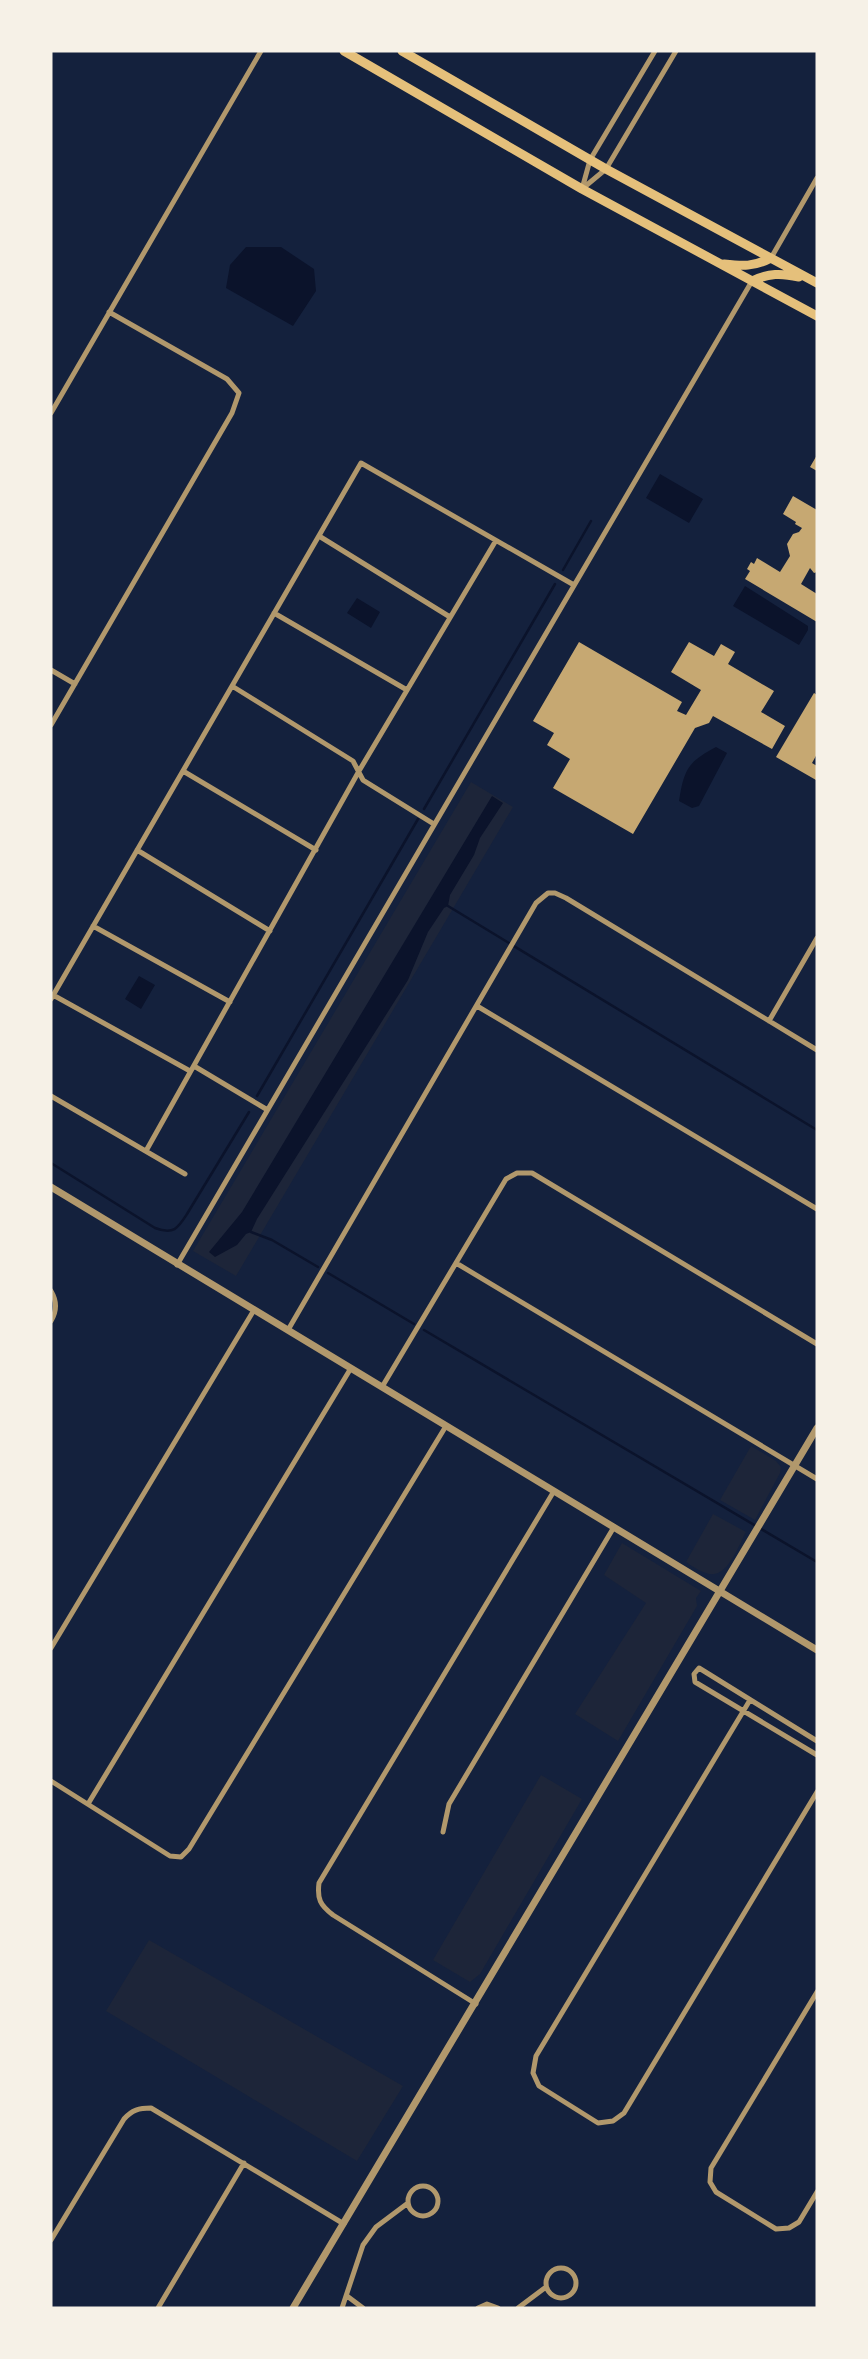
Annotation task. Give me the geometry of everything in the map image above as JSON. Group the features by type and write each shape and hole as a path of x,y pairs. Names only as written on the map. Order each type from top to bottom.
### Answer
{"main road":[{"path":"344,51 582,188 817,316"},
{"path":"402,51 606,169 814,281"},
{"path":"719,263 759,265 771,258"},
{"path":"752,281 766,274 778,273 814,281"}],"street":[{"path":"51,413 261,51"},
{"path":"582,188 590,160 655,51"},
{"path":"582,188 606,169 676,51"},
{"path":"771,258 817,178"},
{"path":"177,1265 752,281"},
{"path":"51,725 232,413 239,393 227,379 109,312"},
{"path":"266,1110 192,1068 52,997 361,463 574,585"},
{"path":"319,536 450,617"},
{"path":"146,1151 359,771 495,542"},
{"path":"274,613 407,690"},
{"path":"51,670 75,684"},
{"path":"232,686 353,761 363,780 434,824"},
{"path":"183,771 316,850"},
{"path":"137,850 270,931"},
{"path":"288,1330 536,903 548,893 566,898 817,1050"},
{"path":"93,926 230,1002"},
{"path":"769,1021 817,938"},
{"path":"477,1006 817,1209"},
{"path":"51,1096 185,1174"},
{"path":"383,1387 506,1179 517,1172 532,1173 817,1344"},
{"path":"51,1187 817,1650"},
{"path":"456,1263 817,1479"},
{"path":"51,1291 56,1300 55,1315 51,1321"},
{"path":"51,1648 254,1310"},
{"path":"88,1804 351,1367"},
{"path":"51,1780 170,1856 181,1857 197,1838 446,1426"},
{"path":"293,2308 817,1428"},
{"path":"476,2004 333,1915 323,1907 318,1897 319,1883 554,1491"},
{"path":"443,1832 449,1804 614,1527"},
{"path":"817,1741 699,1668 694,1674 695,1682 817,1755"},
{"path":"750,1700 536,2056 533,2073 539,2086 598,2123 612,2122 624,2113 817,1792"},
{"path":"817,1992 711,2168 710,2182 716,2192 776,2229 789,2228 799,2222 817,2192"},
{"path":"51,2240 124,2119 131,2112 151,2108 344,2224"},
{"path":"158,2308 244,2163"},
{"path":"342,2308 363,2245 376,2227 408,2203 410,2192 421,2186 430,2188 437,2199 433,2211 423,2216 412,2211 408,2203"},
{"path":"518,2308 546,2287 548,2275 560,2268 572,2273 575,2281 574,2290 565,2297 554,2296 546,2287"},
{"path":"347,2296 363,2308"},
{"path":"478,2308 488,2304 498,2308"}],"shaded area":[{"path":"246,247 281,247 314,269 316,291 293,326 226,288 230,265"},
{"path":"660,474 703,499 689,523 646,498"},
{"path":"745,586 808,626 799,645 733,606"},
{"path":"357,598 380,612 371,628 347,613"},
{"path":"716,747 727,753 699,806 692,808 679,801 683,781 693,762"},
{"path":"471,782 513,807 236,1276 193,1251"},
{"path":"492,796 503,803 480,838 474,855 450,895 448,906 428,932 408,980 251,1232 237,1245 215,1257 209,1252 242,1212"},
{"path":"139,976 155,985 141,1009 125,999"},
{"path":"751,1446 781,1467 755,1520 720,1500"},
{"path":"713,1514 746,1532 731,1561 720,1572 713,1574 701,1571 686,1562"},
{"path":"622,1543 701,1591 696,1598 697,1606 618,1741 575,1714 646,1603 604,1575"},
{"path":"541,1775 582,1799 480,1974 470,1982 433,1960"},
{"path":"149,1940 403,2086 357,2161 106,2011"}],"building":[{"path":"817,455 817,471 810,467"},
{"path":"793,496 817,510 817,572 814,573 810,568 801,584 817,594 817,622 745,579 751,562 754,564 757,558 780,572 790,556 787,544 793,534 802,528 783,514"},
{"path":"579,642 682,702 677,711 686,715 701,690 671,672 689,642 714,656 721,644 735,652 728,664 774,691 761,712 785,726 772,749 713,716 709,723 695,728 633,834 553,788 570,759 547,745 554,733 533,721"},
{"path":"814,693 817,695 817,754 812,763 817,766 816,780 776,757"}],"waterway":[{"path":"563,570 591,521"},
{"path":"424,809 555,584"},
{"path":"257,1096 418,819"},
{"path":"448,906 817,1130"},
{"path":"51,1163 155,1228 167,1231 175,1229 184,1219 249,1112"},
{"path":"251,1232 272,1240 318,1267"},
{"path":"328,1273 414,1324"},
{"path":"424,1330 817,1562"}]}
